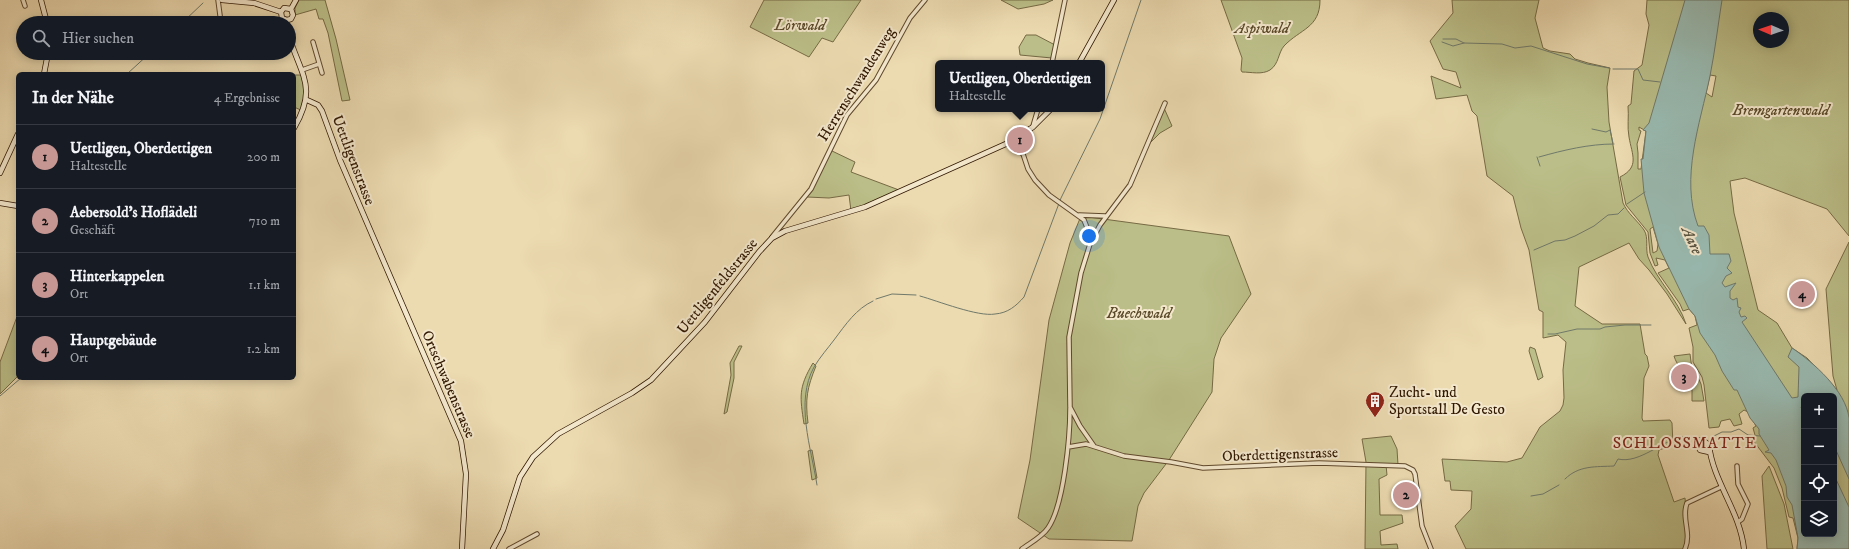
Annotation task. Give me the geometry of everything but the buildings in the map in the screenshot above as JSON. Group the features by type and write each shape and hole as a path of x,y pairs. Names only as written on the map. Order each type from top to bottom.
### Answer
{"main road":[{"path":"41,0 45,16"},
{"path":"222,0 254,3 281,12"},
{"path":"292,16 291,9 296,0"},
{"path":"1081,60 1114,0"},
{"path":"281,12 284,8 291,9"},
{"path":"281,12 282,16"},
{"path":"296,54 306,87 304,110 296,124"},
{"path":"44,72 47,60"},
{"name":"Uettligenstrasse","path":"306,100 319,106 324,115 337,154 372,236"},
{"name":"Uettligenfeldstrasse","path":"493,549 503,530 520,477 533,457 543,446 558,434 632,393 651,380 705,322 759,252 772,238 788,230 860,209 1008,143 1032,128 1048,112"},
{"path":"0,173 16,138"},
{"path":"0,203 16,206"},
{"name":"Ortschwabenstrasse","path":"372,236 463,448 466,474 462,549"},
{"path":"1709,452 1721,487 1738,522 1744,549"}],"street":[{"path":"23,0 25,6"},
{"path":"218,0 219,16"},
{"name":"Herrenschwandenweg","path":"772,238 811,189 847,115 876,80 910,18 925,0"},
{"path":"1053,60 1065,0"},
{"path":"313,42 322,73"},
{"path":"302,70 319,64"},
{"path":"1022,549 1046,531 1051,522 1061,490 1068,447 1070,407 1069,337 1081,274 1090,244 1105,216 1130,186 1165,103"},
{"path":"1023,154 1037,112"},
{"path":"1008,143 1023,154 1032,175 1045,191 1078,214 1084,220 1088,230 1090,244"},
{"path":"1078,214 1105,216"},
{"path":"784,222 788,230"},
{"path":"1070,407 1080,426 1094,446"},
{"name":"Oberdettigenstrasse","path":"1068,447 1080,444 1094,446 1124,456 1203,468 1319,463 1405,466 1413,470 1415,474 1422,526 1431,549"},
{"path":"1737,466 1738,484 1748,504 1742,519 1738,522"},
{"path":"1685,549 1688,540 1685,513 1687,503 1721,487"},
{"path":"509,549 537,534"}],"green space":[{"path":"299,0 325,0 336,39 350,100 342,101 328,33 323,19 319,19 316,9 295,15 295,8"},
{"name":"Lörwald","path":"764,0 861,0 833,42 822,38 809,57 750,27"},
{"path":"1001,0 1053,0 1044,4 1018,9"},
{"name":"Aspiwald","path":"1221,0 1320,0 1317,17 1308,27 1284,46 1273,68 1267,72 1256,73 1242,72 1241,70 1242,58"},
{"path":"1452,0 1539,0 1535,18 1543,48 1550,51 1570,54 1575,59 1610,68 1607,87 1609,122 1623,203 1644,230 1646,236 1647,254 1652,266 1678,306 1686,324 1667,294 1639,259 1629,243 1579,267 1575,306 1602,324 1640,324 1645,354 1647,356 1649,366 1644,378 1642,418 1643,421 1670,420 1672,423 1673,445 1659,450 1658,455 1674,502 1685,498 1684,511 1686,538 1684,549 1466,549 1455,526 1471,509 1472,491 1451,490 1450,481 1445,481 1442,459 1507,462 1522,458 1540,427 1560,411 1563,405 1563,370 1566,342 1558,335 1543,338 1543,312 1539,310 1529,250 1521,228 1513,196 1487,176 1477,116 1472,111 1467,95 1436,99 1431,76 1461,88 1456,72 1443,69 1430,41 1453,13"},
{"name":"Bremgartenwald","path":"1647,0 1849,0 1849,236 1827,209 1745,178 1730,181 1734,213 1758,310 1777,323 1792,348 1807,358 1837,390 1833,376 1826,289 1849,242 1849,549 1797,549 1798,538 1793,518 1789,517 1782,488 1774,468 1752,439 1755,435 1753,428 1756,426 1748,412 1744,410 1739,414 1742,424 1734,426 1730,419 1721,421 1719,427 1709,428 1704,385 1702,377 1693,362 1693,347 1689,328 1697,325 1695,316 1689,309 1683,311 1680,304 1658,273 1669,268 1665,260 1656,258 1658,265 1655,266 1650,253 1648,232 1626,205 1620,177 1630,169 1633,160 1628,133 1628,106 1631,104 1634,71 1642,65 1649,25 1646,14","holes":["1710,75 1716,76 1712,97 1706,93","1639,127 1646,131 1641,169 1638,169 1637,144 1641,131 1639,130","1653,227 1658,244 1657,251 1653,253 1650,229"]},
{"path":"1026,35 1036,35 1055,45 1052,58 1020,55 1019,47"},
{"path":"296,75 304,75 303,111 296,108"},
{"path":"1164,108 1172,126 1160,133 1149,144"},
{"path":"830,150 855,162 851,172 899,190 851,211 849,195 829,198 807,197"},
{"name":"Buechwald","path":"1081,216 1229,236 1251,294 1221,338 1214,359 1212,392 1169,460 1144,493 1138,506 1132,541 1049,539 1018,518 1030,460 1049,320 1070,243"},
{"path":"16,319 16,378 0,394 0,362"},
{"path":"739,346 742,346 734,362 734,378 727,412 724,414 731,375 730,363"},
{"path":"1530,347 1535,349 1543,377 1538,380 1529,351"},
{"path":"1690,354 1692,369 1680,367 1674,356"},
{"path":"813,363 816,366 808,394 808,423 804,424 801,393 805,379"},
{"path":"1691,372 1696,373 1701,384 1704,401 1692,401 1692,386 1690,386"},
{"path":"1391,436 1397,449 1398,465 1386,465 1387,475 1379,479 1380,515 1402,515 1403,523 1380,531 1381,545 1397,544 1398,549 1365,549 1366,462 1362,439"},
{"path":"812,450 817,478 812,480 808,451"},
{"path":"1769,466 1784,504 1793,549 1767,549 1762,476"}],"water":[{"name":"Aare","path":"1685,0 1722,0 1712,67 1697,132 1691,170 1693,208 1698,226 1704,226 1709,235 1710,254 1729,254 1731,261 1727,268 1732,273 1726,276 1722,283 1725,287 1736,283 1730,291 1730,298 1733,300 1737,298 1738,307 1741,308 1739,312 1741,317 1745,316 1747,318 1742,322 1792,398 1798,397 1799,367 1788,357 1792,348 1827,378 1842,398 1847,408 1849,418 1849,479 1837,453 1837,393 1801,393 1801,537 1837,537 1837,481 1849,507 1849,549 1797,549 1798,538 1792,505 1787,497 1786,486 1776,460 1771,453 1765,452 1769,450 1759,434 1759,429 1750,418 1737,390 1734,390 1722,371 1715,355 1700,333 1695,316 1689,309 1659,247 1644,193 1641,159 1643,159 1646,131 1643,130 1649,123"}],"waterway":[{"path":"1105,104 1141,0"},
{"path":"189,16 203,3"},
{"path":"1443,39 1456,39 1464,43 1502,44 1515,48 1531,46 1587,64 1609,68"},
{"path":"1442,42 1453,46 1464,43"},
{"path":"129,72 142,60"},
{"path":"1613,69 1638,69 1643,80 1660,82"},
{"path":"920,296 969,311 988,314 1008,311 1024,297 1061,198 1102,112"},
{"path":"1592,129 1606,132 1610,130 1613,143"},
{"path":"1539,157 1576,148 1614,144"},
{"path":"1537,157 1540,166"},
{"path":"1627,204 1645,192"},
{"path":"1534,250 1555,241 1565,240 1575,236 1594,226 1608,215 1618,214 1624,208"},
{"path":"876,299 892,294 916,295"},
{"path":"817,485 806,425 805,410 808,381 816,363 847,323 861,308 873,301"},
{"path":"1548,334 1577,329 1600,329 1625,325 1651,325"},
{"path":"0,396 19,380"},
{"path":"1712,437 1722,432 1731,432 1739,429 1748,435 1760,436"},
{"path":"1565,479 1570,474 1582,469 1614,466 1618,459 1626,460 1634,458 1674,439 1681,437 1702,438"},
{"path":"1531,496 1543,494 1559,485"}],"place":[{"name":"Uettligen, Oberdettigen","path":"1020,140"},
{"name":"Hauptgebäude","path":"1802,294"},
{"name":"Hinterkappelen","path":"1684,377"},
{"name":"Zucht- und Sportstall De Gesto","path":"1375,418"},
{"name":"Aebersold's Hoflädeli","path":"1406,495"}],"district":[{"name":"SCHLOSSMATTE","path":"1685,442"}]}
